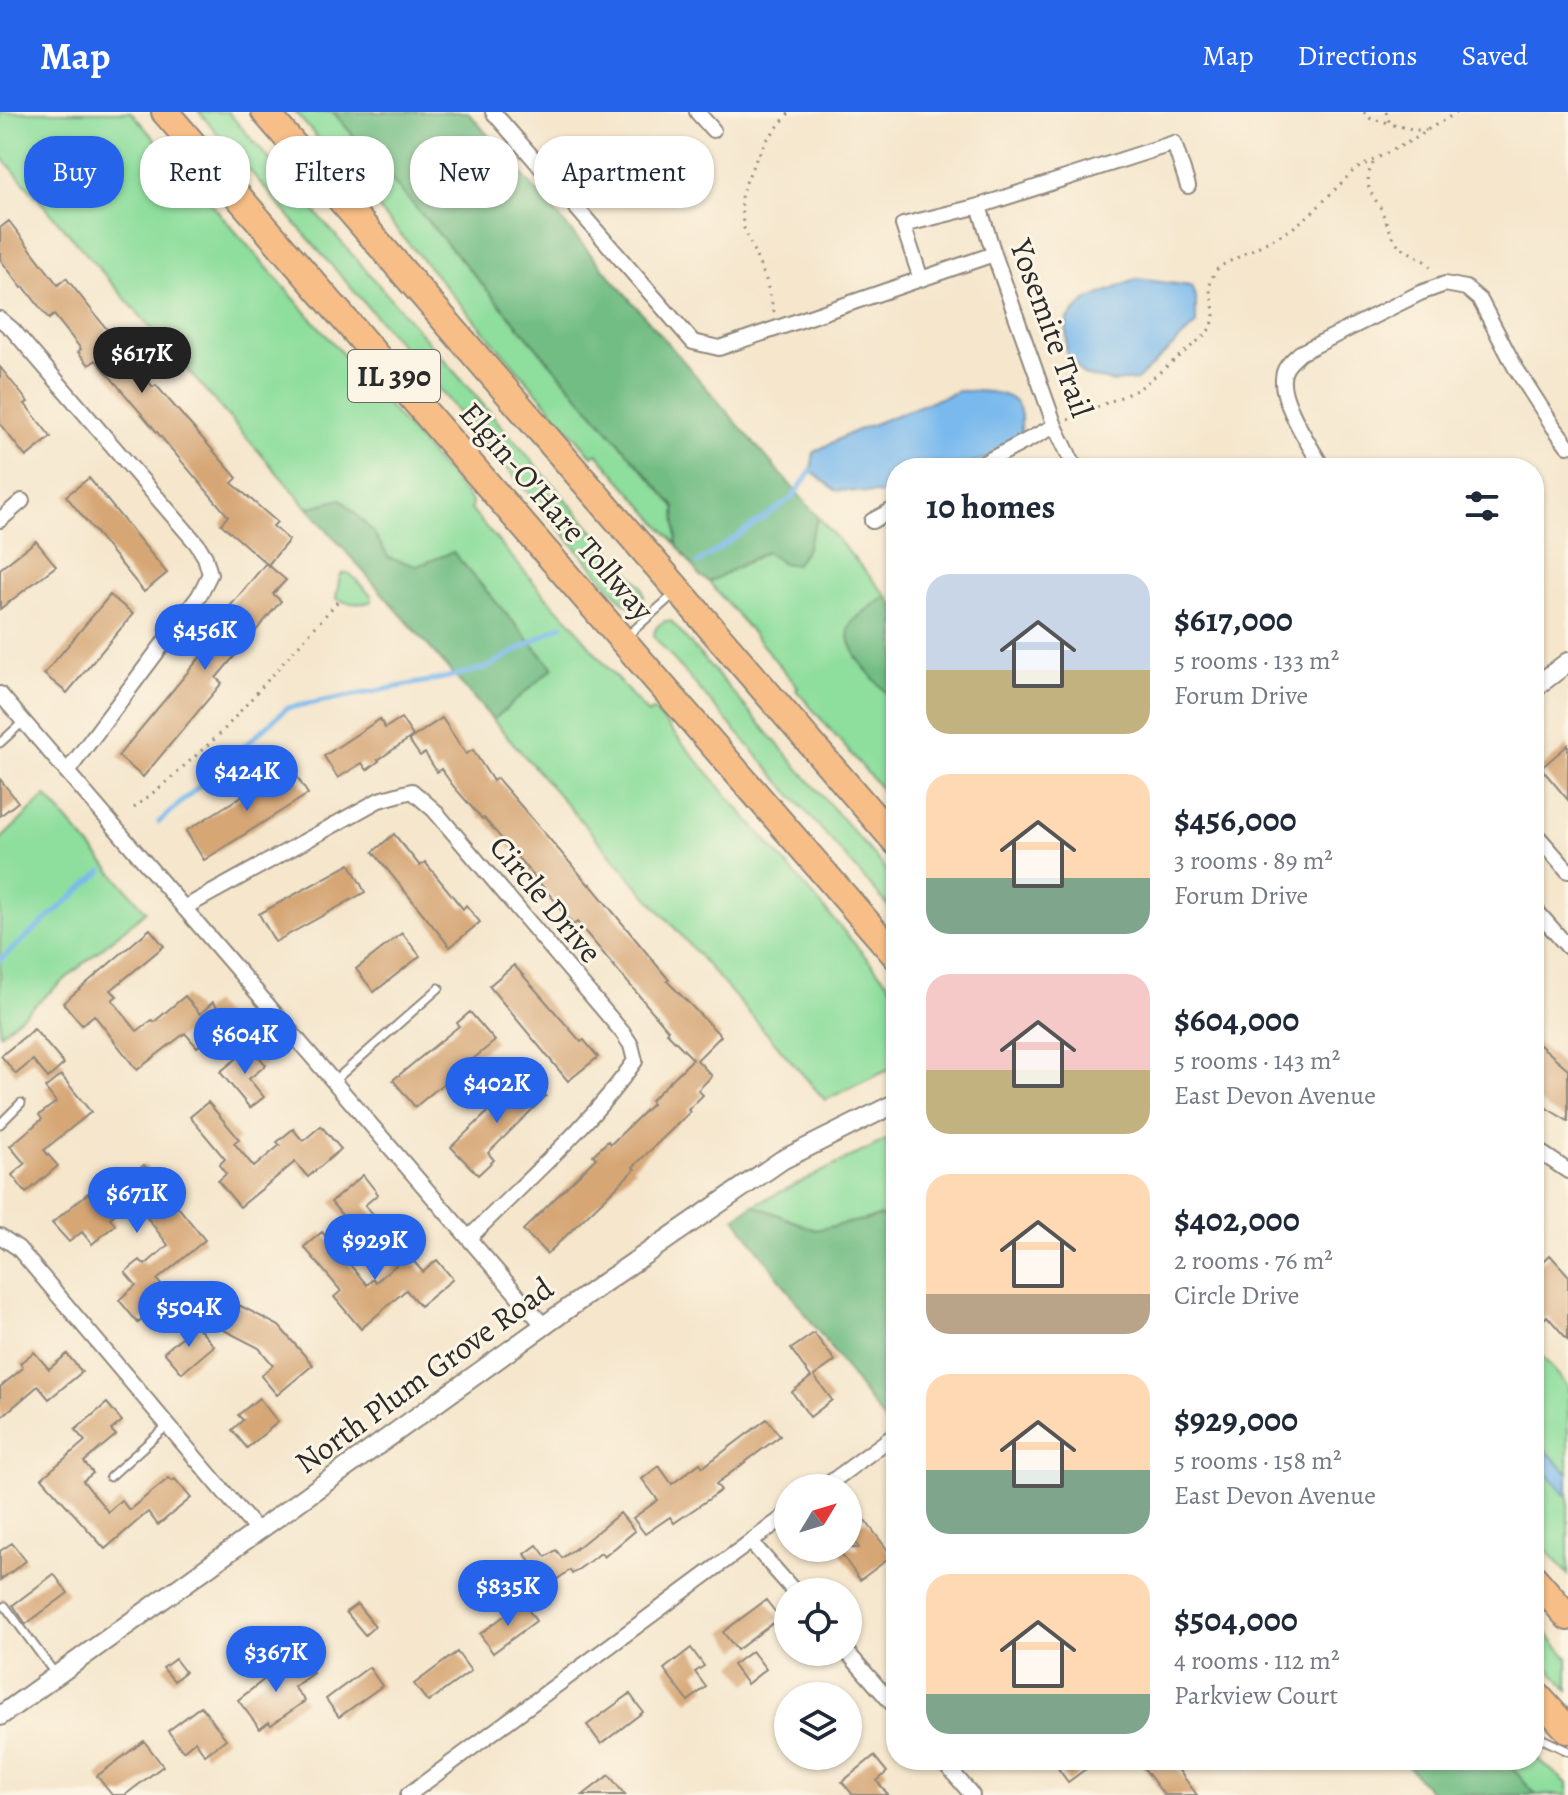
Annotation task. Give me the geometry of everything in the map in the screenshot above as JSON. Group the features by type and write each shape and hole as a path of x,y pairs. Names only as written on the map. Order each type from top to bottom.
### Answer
{"highway":[{"name":"Elgin-O'Hare Tollway","path":"165,112 886,944"},
{"name":"Elgin-O'Hare Tollway","path":"265,112 886,830"},
{"path":"1544,1589 1568,1617"},
{"path":"1544,1703 1568,1730"}],"street":[{"path":"493,112 693,342 719,348 994,254"},
{"path":"697,112 713,130"},
{"path":"921,279 903,225 979,206 1174,143 1188,186"},
{"name":"Yosemite Trail","path":"979,206 1055,426 1070,458"},
{"path":"1318,458 1286,399 1283,379 1287,366 1300,353 1420,293 1445,284 1466,288 1480,300 1515,367 1568,446"},
{"path":"0,319 13,330 197,544 210,574 199,596 67,772"},
{"path":"993,458 1055,426"},
{"path":"0,520 22,501"},
{"path":"872,521 886,513"},
{"path":"1544,680 1568,662"},
{"path":"0,694 544,1326"},
{"name":"Circle Drive","path":"184,908 379,800 412,791 434,810 623,1033 631,1045 635,1061 619,1084 566,1141 469,1238"},
{"path":"1544,843 1568,871"},
{"path":"1544,919 1568,947"},
{"name":"North Plum Grove Road","path":"0,1716 544,1326 782,1160 886,1108"},
{"path":"1544,1155 1568,1171"},
{"path":"0,1236 18,1248 258,1532"},
{"path":"842,1474 886,1441"},
{"path":"408,1795 774,1525"},
{"path":"751,1542 783,1578"},
{"path":"859,1666 886,1697"},
{"path":"951,1770 972,1795"}],"lane":[{"path":"623,639 678,591"},
{"path":"0,743 24,721"},
{"path":"334,1081 439,988"},
{"path":"0,1124 21,1103"},
{"path":"110,1477 168,1425"},
{"path":"5,1606 57,1675"},
{"path":"1544,1740 1568,1751"}],"path":[{"path":"778,327 766,280 743,226 741,195 766,141 790,112"},
{"path":"1364,112 1371,119 1427,130"},
{"path":"1386,112 1390,124"},
{"path":"1055,426 1139,389 1204,336 1212,326 1211,277 1219,267 1290,230 1312,213 1354,170 1420,136 1458,112"},
{"path":"1374,161 1368,175 1369,190 1392,235 1399,246 1426,262 1445,284"},
{"path":"134,808 220,734 339,600"}],"green space":[{"path":"0,112 131,112 152,136 140,136 140,208 215,208 472,502 471,510 618,680 648,714 654,710 886,980 886,1071 825,1100 493,720 552,668 417,566 389,558 373,532 341,499 308,508 46,208 124,208 124,136 24,136 24,183 0,155"},
{"path":"199,112 228,112 249,136 220,136"},
{"path":"295,112 333,112 354,136 316,136"},
{"path":"333,112 468,112 489,136 410,136 410,201 394,182 394,136 354,136"},
{"path":"250,137 266,156 266,189 250,171"},
{"path":"518,170 534,188 534,208 551,208 818,517 806,550 795,565 783,563 766,552 709,582 699,575 677,545 675,507 416,208 518,208"},
{"path":"394,182 410,201 410,208 416,208 675,507 677,545 597,453 592,456 378,208 394,208"},
{"path":"282,208 312,208 642,587 644,597 640,605 632,607 623,602"},
{"path":"341,499 373,532 389,558 417,566 453,552 553,668 493,720 308,508"},
{"path":"818,517 886,595 852,622 856,658 886,692 886,794 709,582 766,551 783,563 806,550"},
{"path":"343,573 351,575 371,595 372,601 354,603 336,598"},
{"path":"886,597 886,692 863,666 851,644 851,624"},
{"path":"671,621 886,869 886,904 654,637 657,627"},
{"path":"46,796 146,911 0,1034 0,840"},
{"path":"886,1140 886,1215 815,1230 754,1205"},
{"path":"754,1205 815,1230 886,1215 886,1423 735,1218"},
{"path":"1544,1358 1568,1386 1568,1575 1544,1547"},
{"path":"1544,1630 1568,1658 1568,1690 1544,1662"},
{"path":"1544,1764 1568,1784 1568,1795 1536,1795 1514,1770 1544,1770"},
{"path":"1412,1770 1514,1770 1536,1795 1433,1795"}],"water":[{"path":"1137,279 1191,286 1196,299 1196,324 1137,380 1113,382 1083,375 1066,352 1067,320 1087,300"},
{"path":"958,391 1004,395 1015,402 1021,417 1021,433 987,458 886,458 886,494 835,490 811,471 814,452 853,432"},
{"path":"1544,1448 1568,1474 1568,1497 1544,1470"}],"building":[{"path":"9,221 58,285 66,278 153,387 156,385 237,478 232,483 277,522 273,526 289,540 268,565 221,524 228,516 96,360 89,365 78,352 81,349 54,315 49,319 0,259 0,228"},
{"path":"0,367 51,437 26,457 0,424"},
{"path":"89,478 167,573 144,592 66,496"},
{"path":"36,541 56,566 0,609 0,569"},
{"path":"266,563 286,580 273,594 281,601 216,678 222,683 143,777 118,756 207,649 205,646 231,615 226,611"},
{"path":"110,595 133,614 67,693 44,674"},
{"path":"401,718 413,736 367,770 362,763 338,778 324,756 380,719 385,728"},
{"path":"442,718 466,754 473,750 493,781 497,778 590,884 667,981 721,1036 697,1060 712,1076 698,1090 703,1095 688,1110 690,1112 547,1254 523,1230 596,1158 593,1155 608,1141 611,1144 693,1059 666,1032 668,1030 577,922 573,925 441,769 437,772 425,753 420,756 409,740"},
{"path":"1568,745 1568,800 1544,772 1544,765"},
{"path":"290,766 308,794 204,860 186,831"},
{"path":"0,779 18,802 0,816"},
{"path":"394,834 420,866 425,862 463,909 466,905 480,922 450,947 373,852"},
{"path":"350,864 365,892 275,942 259,914"},
{"path":"150,929 164,946 111,990 117,996 112,1000 137,1031 152,1020 154,1022 185,996 200,1014 213,1002 228,1021 197,1047 185,1033 137,1070 94,1015 82,1025 63,1003"},
{"path":"402,933 420,956 374,992 356,969"},
{"path":"514,965 581,1042 584,1040 598,1057 568,1081 489,986"},
{"path":"470,1012 495,1041 415,1107 393,1080 459,1026 457,1023"},
{"path":"34,1029 64,1064 48,1078 33,1060 16,1074 1,1056"},
{"path":"251,1047 266,1065 249,1079 264,1097 250,1108 220,1072"},
{"path":"1544,1049 1568,1069 1568,1121 1544,1106"},
{"path":"61,1075 91,1112 44,1150 58,1166 26,1193 12,1175 25,1164 10,1146 42,1119 39,1115 56,1102 45,1088"},
{"path":"526,1076 546,1096 488,1153 494,1160 478,1175 451,1147"},
{"path":"208,1102 239,1139 234,1143 254,1167 293,1129 303,1141 321,1126 341,1149 308,1177 295,1162 240,1207 218,1181 226,1174 219,1165 225,1159 190,1117"},
{"path":"144,1165 205,1240 157,1280 170,1296 138,1323 119,1300 136,1285 125,1272 140,1260 145,1265 168,1245 133,1199 110,1218 115,1225 92,1244 82,1232 69,1242 52,1223 88,1193 97,1203"},
{"path":"363,1175 378,1194 365,1205 380,1222 361,1238 331,1202"},
{"path":"322,1232 367,1285 373,1279 376,1282 408,1255 423,1272 437,1260 453,1279 420,1306 406,1290 361,1329 334,1297 341,1291 304,1247"},
{"path":"1550,1255 1568,1275 1568,1340 1547,1316 1544,1319 1544,1261"},
{"path":"235,1303 279,1326 313,1365 277,1395 261,1376 273,1365 259,1348 222,1329"},
{"path":"196,1325 214,1346 182,1373 164,1352"},
{"path":"814,1333 835,1361 814,1376 832,1400 810,1417 792,1392 811,1377 791,1349"},
{"path":"34,1352 49,1369 67,1354 82,1372 49,1399 38,1386 0,1418 0,1387 23,1368 20,1363"},
{"path":"259,1398 278,1422 247,1448 232,1430 243,1420 238,1415"},
{"path":"107,1403 122,1421 111,1430 116,1435 84,1462 93,1473 83,1481 108,1512 121,1500 129,1510 169,1478 172,1481 175,1479 191,1498 158,1525 148,1512 105,1549 42,1478 85,1441 75,1430"},
{"path":"767,1419 780,1436 716,1484 721,1490 709,1499 674,1523 670,1517 645,1534 633,1518 658,1500 642,1479 659,1466 672,1484 700,1463 703,1467"},
{"path":"620,1513 635,1531 604,1557 601,1553 541,1591 527,1572 534,1567 525,1554 537,1545 546,1557 556,1550 562,1558"},
{"path":"865,1520 886,1548 886,1560 859,1578 847,1562 862,1562 862,1522"},
{"path":"12,1543 26,1561 0,1580 0,1551"},
{"path":"54,1574 68,1593 26,1624 13,1605"},
{"path":"766,1600 774,1610 774,1622 737,1650 723,1632"},
{"path":"523,1602 536,1621 493,1653 480,1634"},
{"path":"357,1604 375,1626 365,1635 346,1612"},
{"path":"691,1648 704,1666 695,1672 706,1687 688,1701 664,1669"},
{"path":"752,1651 766,1669 747,1684 733,1665"},
{"path":"457,1652 471,1671 428,1702 414,1684"},
{"path":"302,1656 313,1673 294,1687 305,1701 271,1725 269,1722 260,1729 238,1700 284,1664 287,1667"},
{"path":"175,1659 185,1672 174,1681 163,1668"},
{"path":"369,1667 382,1686 339,1717 326,1699"},
{"path":"630,1694 643,1712 601,1744 587,1725"},
{"path":"201,1706 226,1739 205,1755 195,1741 183,1751 168,1731"},
{"path":"144,1741 163,1766 125,1795 112,1795 97,1776"},
{"path":"874,1756 887,1772 877,1781 888,1795 853,1795 842,1782 857,1770 862,1770 862,1766"},
{"path":"1059,1770 1084,1770 1068,1782"},
{"path":"1145,1770 1178,1770 1197,1795 1164,1795"},
{"path":"609,1775 625,1795 583,1795"}],"waterway":[{"path":"698,563 792,498 811,471"},
{"path":"159,822 287,708 486,668 562,625"},
{"path":"0,960 102,871"}]}
